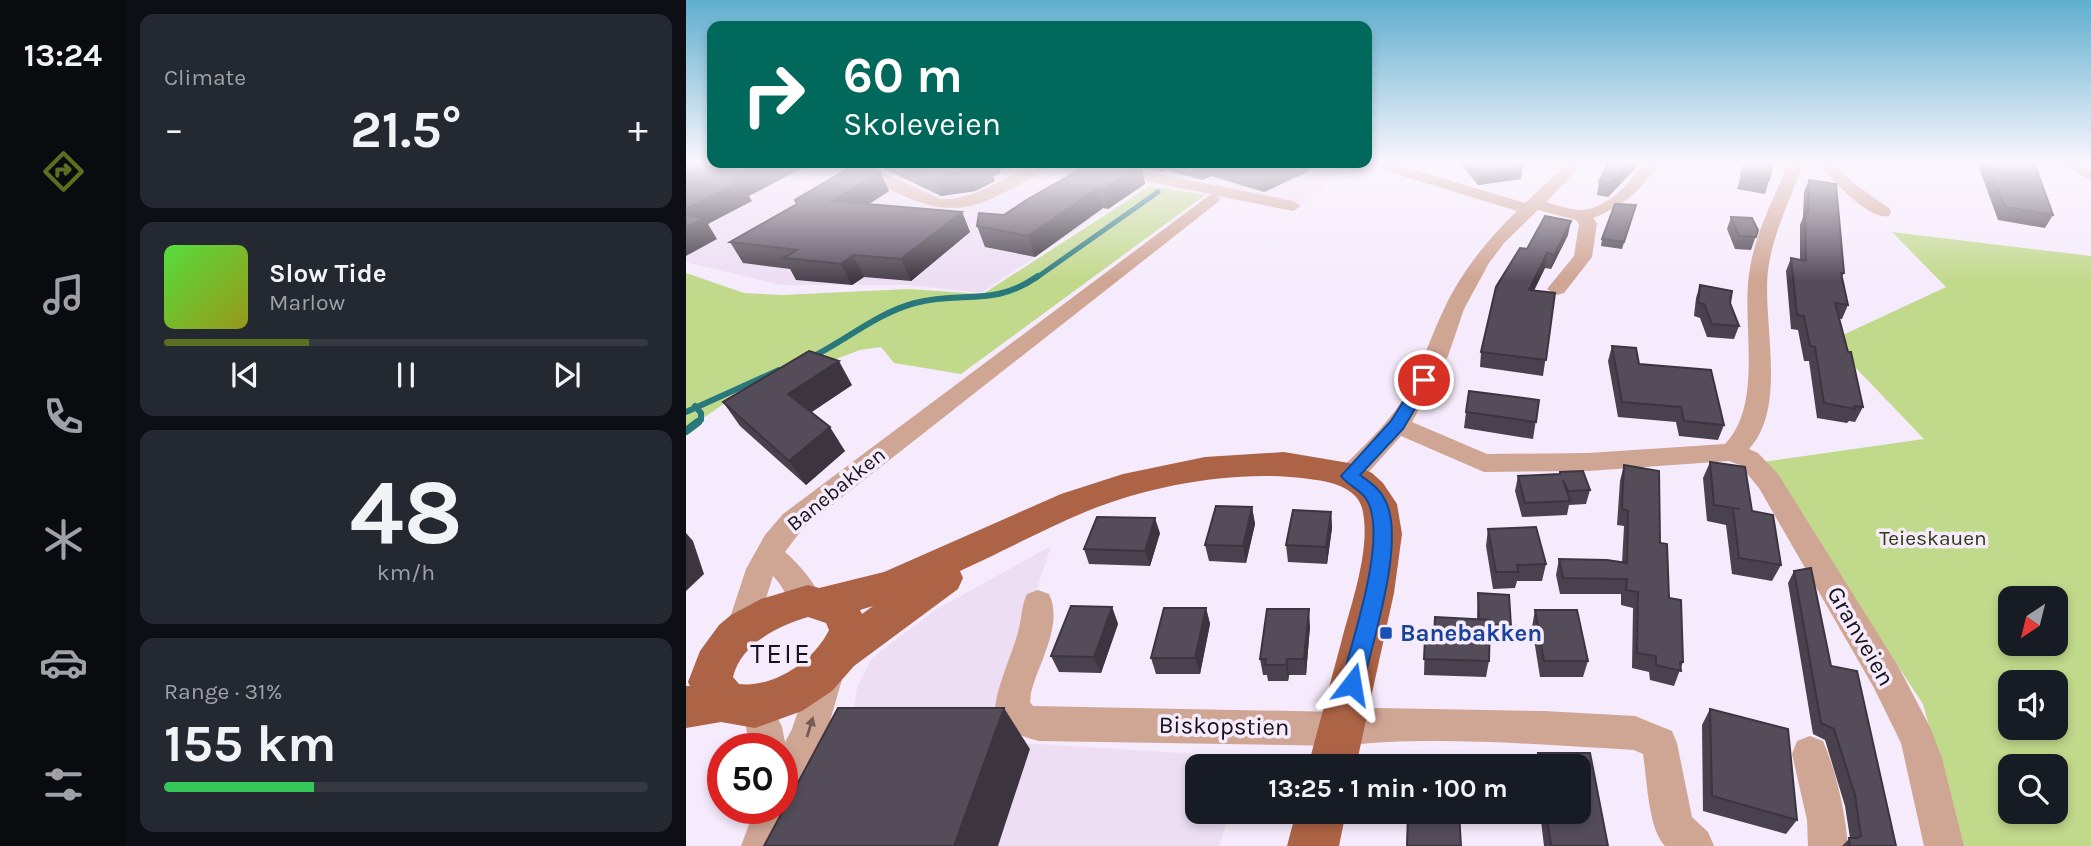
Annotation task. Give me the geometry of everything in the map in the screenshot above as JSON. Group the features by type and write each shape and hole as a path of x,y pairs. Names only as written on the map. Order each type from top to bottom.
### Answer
{"main road":[{"path":"686,668 777,609 891,586 1036,519 1100,493 1195,471 1284,464 1310,466 1350,476 1371,492 1378,504 1384,534 1374,593 1336,748"},
{"path":"721,705 791,694 810,683 835,659 999,538"},
{"path":"817,602 840,608 849,620 850,628 835,659"},
{"name":"Banebakken","path":"721,705 710,682 712,668 732,639"},
{"path":"1312,846 1318,824"}],"street":[{"path":"935,201 948,204 965,201"},
{"name":"Banebakken","path":"732,639 750,610 754,586 770,556 772,545 781,534 813,505 1210,201"},
{"path":"1271,201 1293,206"},
{"path":"1515,201 1582,216 1620,201"},
{"path":"1350,476 1397,425 1437,356 1454,309 1469,280 1499,238 1535,201"},
{"path":"1397,425 1484,463 1588,462 1732,452 1744,444 1754,424 1757,404 1756,291 1759,267 1781,201"},
{"path":"1869,201 1884,212"},
{"path":"1557,289 1586,250 1588,223 1582,216"},
{"name":"Granveien","path":"1732,452 1749,459 1769,481 1886,677 1924,758 1944,846"},
{"path":"770,556 817,602"},
{"name":"Biskopstien","path":"1038,603 1039,618 1013,689 1012,707 1023,719 1040,724 1336,748 1377,725 1544,728 1635,733 1659,743 1674,827 1694,846"},
{"path":"798,754 808,735 835,659"},
{"path":"721,705 764,727 765,733"},
{"path":"1810,754 1826,820 1828,846"},
{"path":"761,846 769,824"}],"shaded area":[{"path":"686,201 1119,201 981,293 910,285 780,285 686,262"},
{"path":"1248,201 1305,201 1295,210"},
{"path":"1051,546 987,741 1198,754 1185,754 1185,824 1226,824 1219,846 802,846 846,761 857,688 872,658 935,610"}],"green space":[{"path":"1126,201 1196,201 961,374 894,363 881,347 860,350 731,399 686,430 686,273 744,293 783,295 908,289 983,294"},
{"name":"Teieskauen","path":"1892,232 2091,256 2091,846 1962,846 1923,704 1763,462 1924,439 1830,341 1946,287"}],"building":[{"path":"686,201 701,201 686,209"},
{"path":"796,201 838,201 962,212 901,259 853,255 841,264 784,258 797,250 730,242 797,204"},
{"path":"1024,201 1078,201 1028,236 977,226 979,213 1004,215"},
{"path":"1808,201 1838,201 1844,273 1841,273 1848,305 1835,303 1848,352 1851,352 1863,407 1854,406 1855,409 1824,403 1815,347 1810,346 1804,316 1797,315 1791,258 1806,261 1805,212 1808,213"},
{"path":"2003,201 2048,201 2053,215 2005,207"},
{"path":"1615,204 1636,205 1624,242 1602,239"},
{"path":"686,216 704,218 686,227"},
{"path":"1545,216 1571,221 1554,255 1547,253 1529,290 1555,293 1546,360 1481,352 1496,287 1520,248 1527,249"},
{"path":"1731,217 1752,218 1758,230 1756,237 1739,236"},
{"path":"1700,285 1732,291 1730,303 1739,326 1712,324 1704,304 1698,303"},
{"path":"1612,346 1636,348 1639,364 1711,370 1724,425 1684,421 1681,407 1622,402"},
{"path":"809,351 839,361 788,394 830,427 789,461 723,402"},
{"path":"1469,391 1539,400 1536,422 1466,412"},
{"path":"1710,462 1745,467 1752,511 1773,515 1781,565 1739,558 1733,508 1740,509 1714,505"},
{"path":"1624,465 1659,471 1660,543 1667,544 1669,598 1681,600 1681,671 1656,665 1656,656 1637,653 1638,592 1626,590 1627,579 1563,578 1559,559 1627,563 1628,511 1622,509"},
{"path":"1583,471 1590,490 1568,491 1563,480 1570,501 1525,503 1518,476"},
{"path":"1216,506 1252,507 1243,546 1205,545"},
{"path":"1293,510 1331,512 1326,547 1286,545"},
{"path":"1097,517 1155,518 1145,551 1084,549"},
{"path":"1536,527 1546,564 1517,565 1518,572 1496,572 1488,529"},
{"path":"1811,568 1831,666 1857,671 1896,846 1850,846 1849,838 1861,836 1855,795 1834,729 1821,723 1794,571"},
{"path":"1478,593 1509,595 1511,626 1490,625 1490,620 1479,619"},
{"path":"1071,606 1112,607 1094,657 1051,656"},
{"path":"1164,608 1206,608 1195,658 1151,658"},
{"path":"1267,609 1309,609 1304,659 1287,659 1286,665 1265,665 1266,659 1260,659"},
{"path":"1535,610 1577,610 1588,661 1544,661"},
{"path":"1435,617 1490,620 1489,661 1424,659 1425,639 1434,639"},
{"path":"838,708 1004,708 954,846 764,846 776,824 798,824 798,783"},
{"path":"1710,709 1788,729 1797,820 1712,796"},
{"path":"1538,753 1590,754 1538,754"},
{"path":"1591,758 1608,846 1551,846 1548,824 1591,824"},
{"path":"1408,824 1460,824 1461,846 1407,846"}],"waterway":[{"path":"1036,278 1145,201"},
{"path":"810,358 887,313 932,299 1006,292 1038,276"},
{"path":"696,407 779,370"},
{"path":"686,412 696,407"},
{"path":"696,407 701,413 701,420 696,424"},
{"path":"686,431 698,422"}],"place":[{"name":"Banebakken","path":"1386,633"}],"district":[{"name":"TEIE","path":"781,653"}],"route":[{"path":"1352,684 1374,593 1384,520 1371,492 1350,476 1397,425 1424,380"}]}
